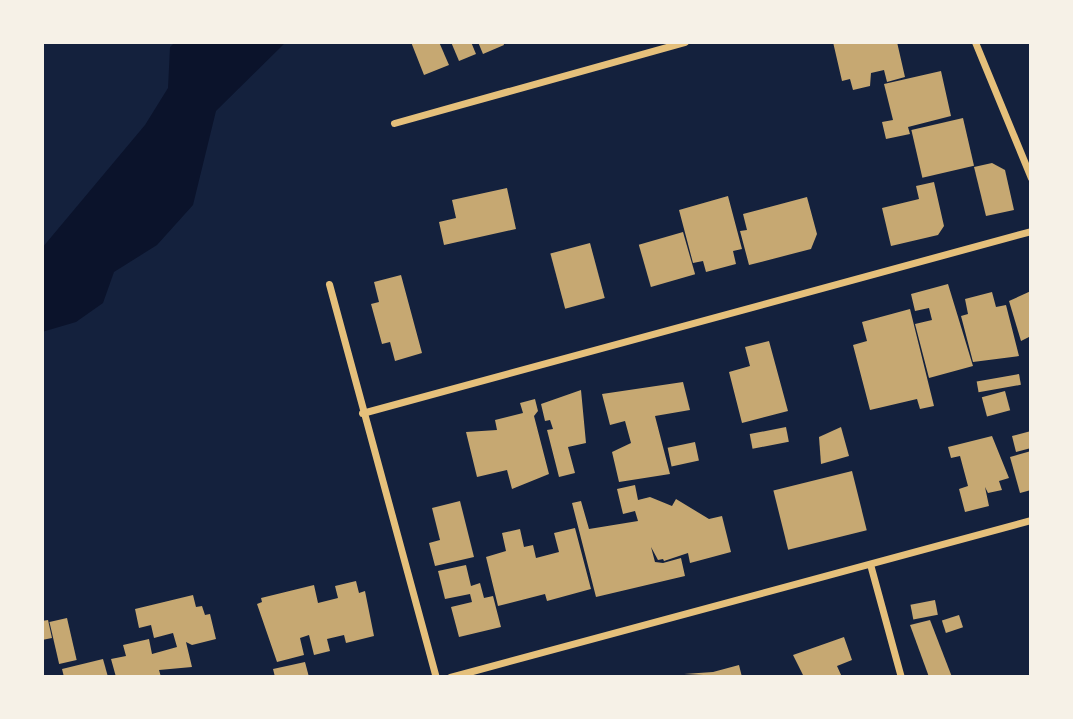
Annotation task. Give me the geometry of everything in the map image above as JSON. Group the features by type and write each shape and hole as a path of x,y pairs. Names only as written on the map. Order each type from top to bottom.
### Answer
{"street":[{"path":"394,123 685,42"},
{"path":"975,42 1031,178"},
{"path":"362,413 1031,231"},
{"path":"329,284 436,677"},
{"path":"450,677 1031,520"},
{"path":"870,564 901,677"}],"water":[{"path":"175,42 286,42 216,111 193,205 157,245 114,272 103,303 76,322 42,332 42,248 145,125 168,88 170,47"}],"building":[{"path":"411,42 439,42 449,65 424,75"},
{"path":"451,42 471,42 476,54 459,61"},
{"path":"478,42 503,42 504,45 483,54"},
{"path":"833,42 897,42 905,77 887,82 884,70 871,73 870,86 853,90 850,79 842,81"},
{"path":"941,71 951,116 908,127 910,134 886,139 882,122 893,120 884,84"},
{"path":"963,118 974,166 922,178 911,130"},
{"path":"992,163 1005,170 1014,210 986,216 974,167"},
{"path":"934,182 944,226 938,235 891,246 882,208 919,199 916,186"},
{"path":"507,188 516,229 444,245 439,222 456,218 452,200"},
{"path":"728,196 742,249 733,251 736,264 706,272 703,261 693,263 679,210"},
{"path":"807,197 817,234 811,249 749,265 740,231 747,230 743,214"},
{"path":"683,232 695,274 651,287 639,245"},
{"path":"590,243 605,298 565,309 550,254"},
{"path":"401,275 422,353 395,361 390,342 382,344 371,304 379,302 374,282"},
{"path":"948,284 973,366 929,378 915,324 932,320 929,308 915,311 911,294"},
{"path":"1031,291 1031,336 1021,341 1009,301"},
{"path":"992,292 996,307 1006,305 1019,356 973,362 961,316 968,314 965,299"},
{"path":"910,309 934,406 920,409 917,399 870,410 853,345 867,341 862,322"},
{"path":"769,341 788,411 742,423 729,372 750,366 745,347"},
{"path":"1019,374 1021,385 979,392 977,381"},
{"path":"683,382 690,410 655,416 670,474 619,482 612,452 631,443 625,421 610,425 602,394"},
{"path":"581,390 586,443 568,447 575,473 559,477 547,430 553,429 550,420 545,421 541,404"},
{"path":"1005,391 1010,410 987,417 982,397"},
{"path":"535,399 538,411 534,416 549,474 512,489 507,470 477,477 466,432 497,430 495,420 523,413 520,403"},
{"path":"786,427 789,442 753,449 750,434"},
{"path":"841,427 849,456 821,464 819,437"},
{"path":"1031,431 1031,448 1016,452 1012,436"},
{"path":"992,436 1009,478 999,481 1002,490 988,493 985,487 989,506 965,512 959,489 968,486 960,456 951,458 948,447"},
{"path":"695,442 699,461 672,466 668,448"},
{"path":"1031,451 1031,490 1020,493 1010,457"},
{"path":"852,471 867,530 788,550 773,491"},
{"path":"635,485 638,500 650,497 672,506 676,499 709,519 722,516 731,552 690,563 688,553 664,561 658,560 651,547 655,562 663,563 681,558 685,576 596,597 572,503 581,501 589,529 638,521 635,511 623,514 617,489"},
{"path":"460,501 474,557 435,566 429,543 440,540 432,508"},
{"path":"575,528 591,589 547,601 545,594 498,606 486,557 506,551 502,533 520,529 524,547 533,545 536,558 559,552 554,533"},
{"path":"466,565 471,586 480,583 484,598 493,596 501,627 459,637 451,607 472,602 470,594 445,599 438,571"},
{"path":"356,581 359,593 365,591 374,636 346,643 344,635 327,639 330,651 314,655 309,635 300,638 304,655 277,662 257,604 262,602 261,598 314,585 318,603 338,598 335,586"},
{"path":"193,595 196,607 202,606 205,615 210,614 216,639 192,645 186,642 192,667 159,670 161,677 116,677 111,659 126,656 123,645 149,639 152,654 177,647 173,633 154,638 151,625 139,628 135,609"},
{"path":"935,600 938,615 913,619 910,605"},
{"path":"959,615 963,627 946,633 942,621"},
{"path":"67,618 77,660 59,664 49,622"},
{"path":"48,620 52,638 42,640 42,621"},
{"path":"930,620 952,677 929,677 910,625"},
{"path":"844,637 852,660 837,666 842,677 804,677 793,655"},
{"path":"103,659 108,677 64,677 62,669"},
{"path":"305,662 309,677 275,677 273,669"},
{"path":"739,665 742,677 684,674 713,672"}]}
